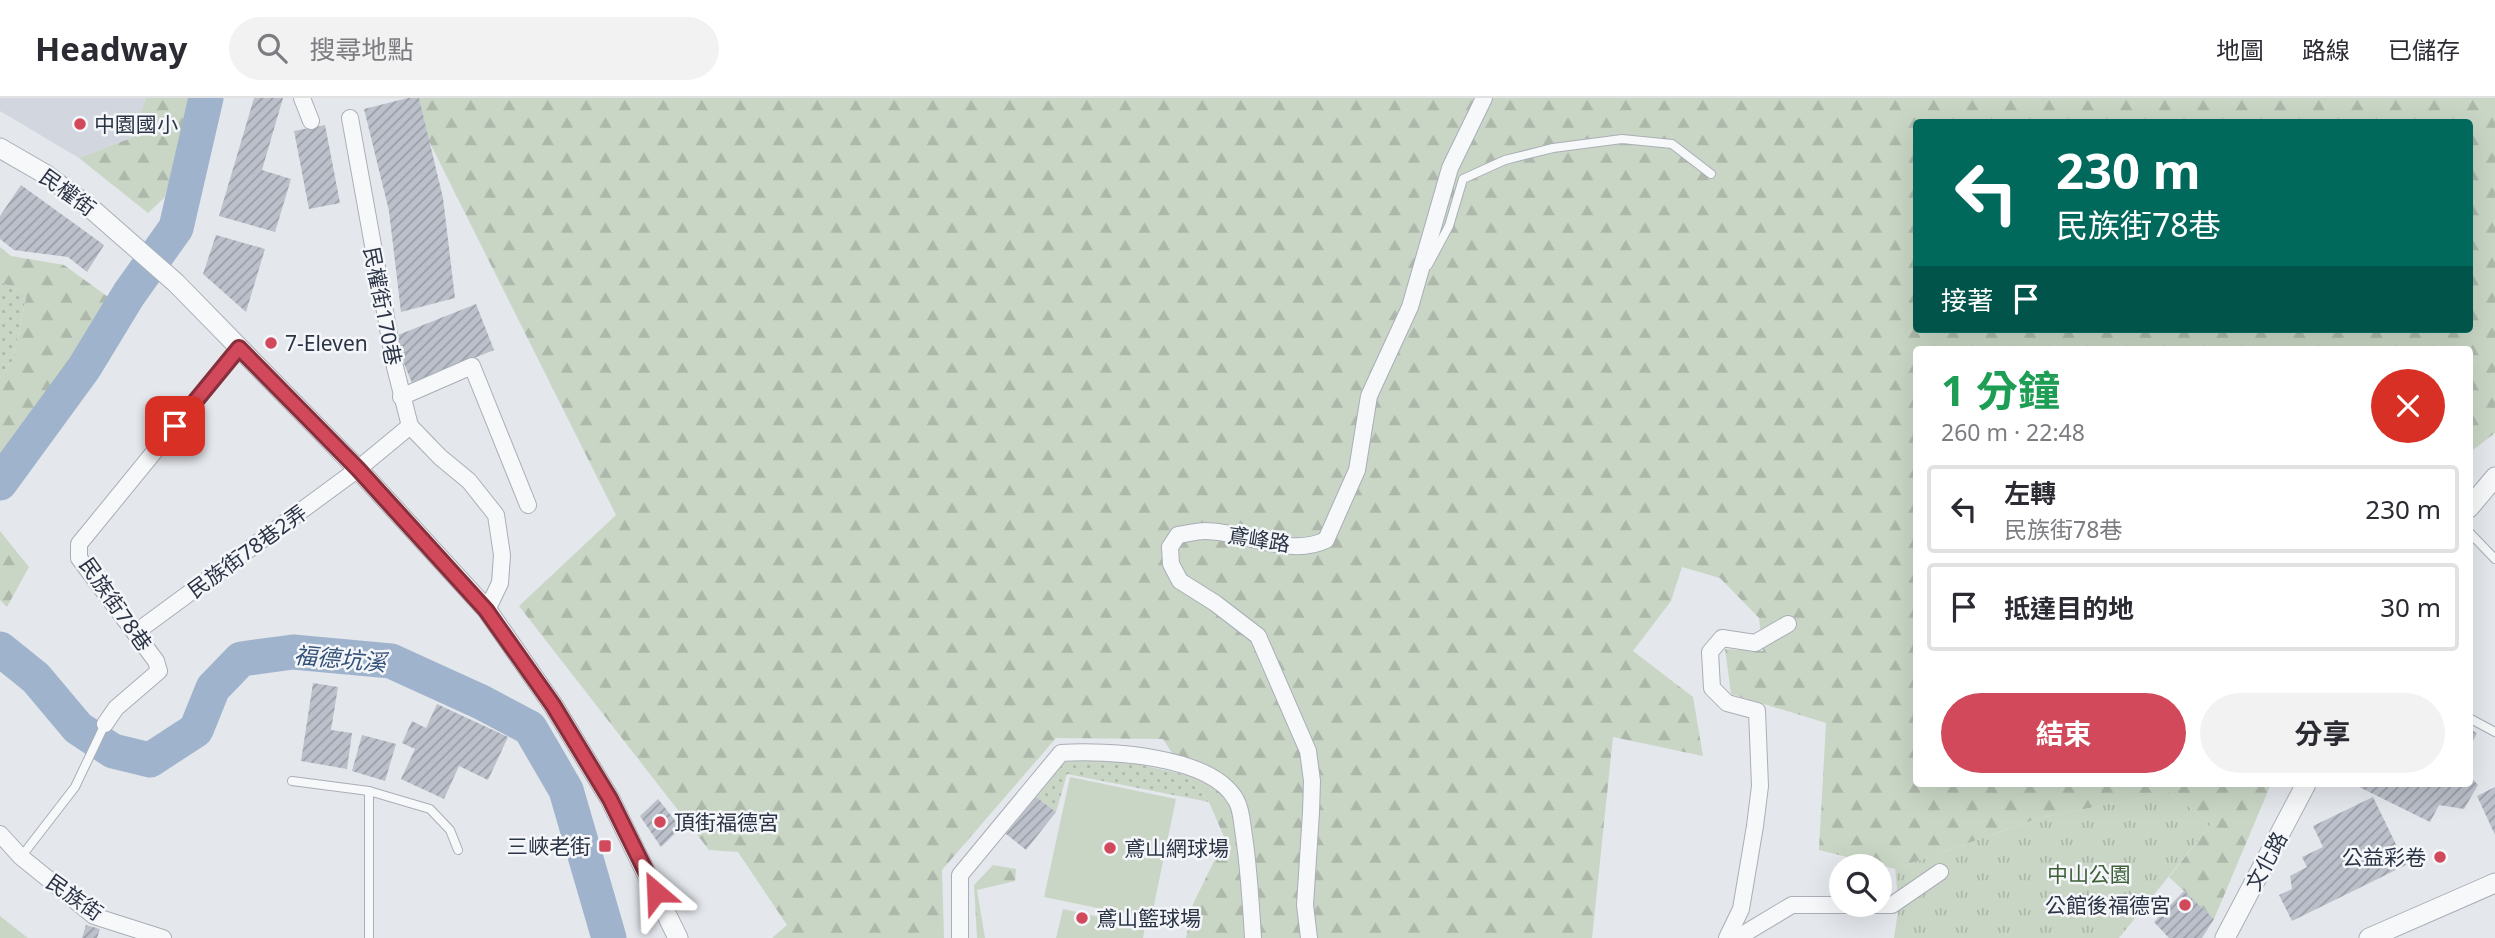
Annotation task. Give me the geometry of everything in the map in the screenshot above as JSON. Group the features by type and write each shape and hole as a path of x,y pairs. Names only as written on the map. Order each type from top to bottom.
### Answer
{"street":[{"path":"302,98 311,121"},
{"name":"鳶峰路","path":"1309,938 1305,905 1312,791 1308,751 1258,636 1215,603 1180,581 1171,565 1170,547 1178,535 1206,531 1312,547 1326,540 1357,470 1370,396 1382,364 1410,307 1450,168 1484,98"},
{"name":"民權街170巷","path":"350,118 401,397 410,426"},
{"name":"民權街","path":"0,148 45,174 94,211 176,283 239,348"},
{"path":"239,348 358,469 486,610 553,705 610,799 678,938"},
{"name":"民族街78巷","path":"105,724 116,708 159,671 156,661 79,558 79,544 239,348"},
{"path":"401,397 472,366 528,505"},
{"path":"358,469 410,426 440,457 469,481 496,515 502,555 500,583 486,610"},
{"name":"民族街78巷2弄","path":"135,633 358,469"},
{"path":"2473,503 2495,477"},
{"path":"1727,938 1741,909 1755,826 1760,786 1757,710 1727,703 1712,688 1710,652 1722,638 1755,643 1788,624"},
{"path":"960,938 960,875 1061,753 1086,751 1123,752 1163,761 1204,772 1222,784 1236,800 1241,819 1253,938"},
{"name":"文化路","path":"2225,938 2304,787"},
{"name":"民族街","path":"0,834 21,857 94,916 163,938"},
{"path":"1737,938 1792,905 1892,905 1940,872"},
{"path":"2369,938 2495,883"}],"lane":[{"path":"1414,292 1448,226 1463,178 1504,160 1553,148 1622,139 1672,144 1711,174"},
{"path":"2473,537 2495,559"},
{"path":"2473,720 2495,732"},
{"path":"21,857 75,787 105,724"},
{"path":"292,781 369,791 430,809 450,830 458,850"},
{"path":"369,791 369,938"}],"shaded area":[{"name":"中園國小","path":"0,98 146,98 131,138 79,158 0,111"}],"green space":[{"path":"146,98 191,98 165,197 148,213 79,158 131,138"},
{"path":"419,98 2495,98 2495,433 2473,450 2473,346 1913,346 1913,787 2270,787 2214,919 2169,877 2211,824 2169,792 2040,818 1895,869 1892,868 1892,854 1835,854 1819,850 1826,723 1731,694 1725,649 1763,651 1759,618 1720,578 1682,567 1671,601 1633,651 1693,697 1703,756 1613,737 1592,938 1186,938 1193,904 1225,839 1209,802 1186,775 1163,739 1056,738 942,870 944,938 772,938 787,925 738,852 709,850 519,606 616,515 429,141"},
{"path":"0,247 11,256 64,265 108,297 66,365 0,454 0,378 13,360 27,293 0,282"},
{"path":"0,282 27,293 13,360 0,378"},
{"path":"0,531 29,567 7,607 0,600"},
{"path":"1124,761 1186,775 1209,802 1067,774 1056,812 1036,797 1064,762"},
{"name":"鳶山網球場","path":"1070,777 1176,799 1151,919 1044,897"},
{"name":"中山公園","path":"2169,792 2211,824 2119,938 1894,938 1899,905 1895,869 2040,818"},
{"path":"993,865 1016,869 1015,881 977,890 985,938 977,938 974,885"},
{"name":"鳶山籃球場","path":"1063,909 1145,927 1143,938 1056,938"},
{"path":"0,916 28,938 0,938"}],"building":[{"path":"254,98 283,98 262,170 291,179 275,232 219,216"},
{"path":"408,98 419,98 443,198 455,298 401,312 389,211 364,109"},
{"path":"325,125 340,203 309,209 294,131"},
{"path":"21,185 104,245 87,272 68,257 14,250 0,239 0,216"},
{"path":"216,235 265,249 246,312 203,274"},
{"path":"476,304 494,350 412,383 393,337"},
{"path":"313,683 338,687 331,730 352,733 347,769 301,761"},
{"path":"437,704 508,737 488,780 459,766 444,799 401,779 415,749 402,743 412,721 426,728"},
{"path":"362,735 396,744 385,781 352,771"},
{"path":"2473,779 2478,785 2464,809 2439,805 2430,822 2359,787 2473,787"},
{"path":"2495,787 2495,835 2477,796"},
{"path":"1036,797 1056,812 1026,850 1006,834"},
{"path":"2373,797 2406,865 2292,921 2279,895 2292,889 2290,876 2307,867 2302,857 2323,847 2313,826"},
{"name":"頂街福德宮","path":"658,799 681,828 661,847 640,816"},
{"name":"公館後福德宮","path":"2184,891 2214,919 2202,938 2169,938 2154,922"},
{"path":"86,925 100,929 97,938 82,938"}],"waterway":[{"name":"福德坑溪","path":"0,483 84,368 129,294 176,228 206,98"},
{"name":"福德坑溪","path":"0,649 36,678 78,728 113,751 150,760 196,730 213,688 241,659 293,652 391,661 481,702 530,728 566,790 609,938"}],"place":[{"name":"中園國小","path":"80,124"},
{"name":"7-Eleven","path":"271,343"},
{"name":"頂街福德宮","path":"660,822"},
{"name":"三峽老街","path":"605,846"},
{"name":"鳶山網球場","path":"1110,848"},
{"name":"公益彩卷","path":"2440,857"},
{"name":"公館後福德宮","path":"2185,905"},
{"name":"鳶山籃球場","path":"1082,918"}],"route":[{"path":"175,426 239,348 358,469 486,610 553,705 610,799 656,892"}]}
